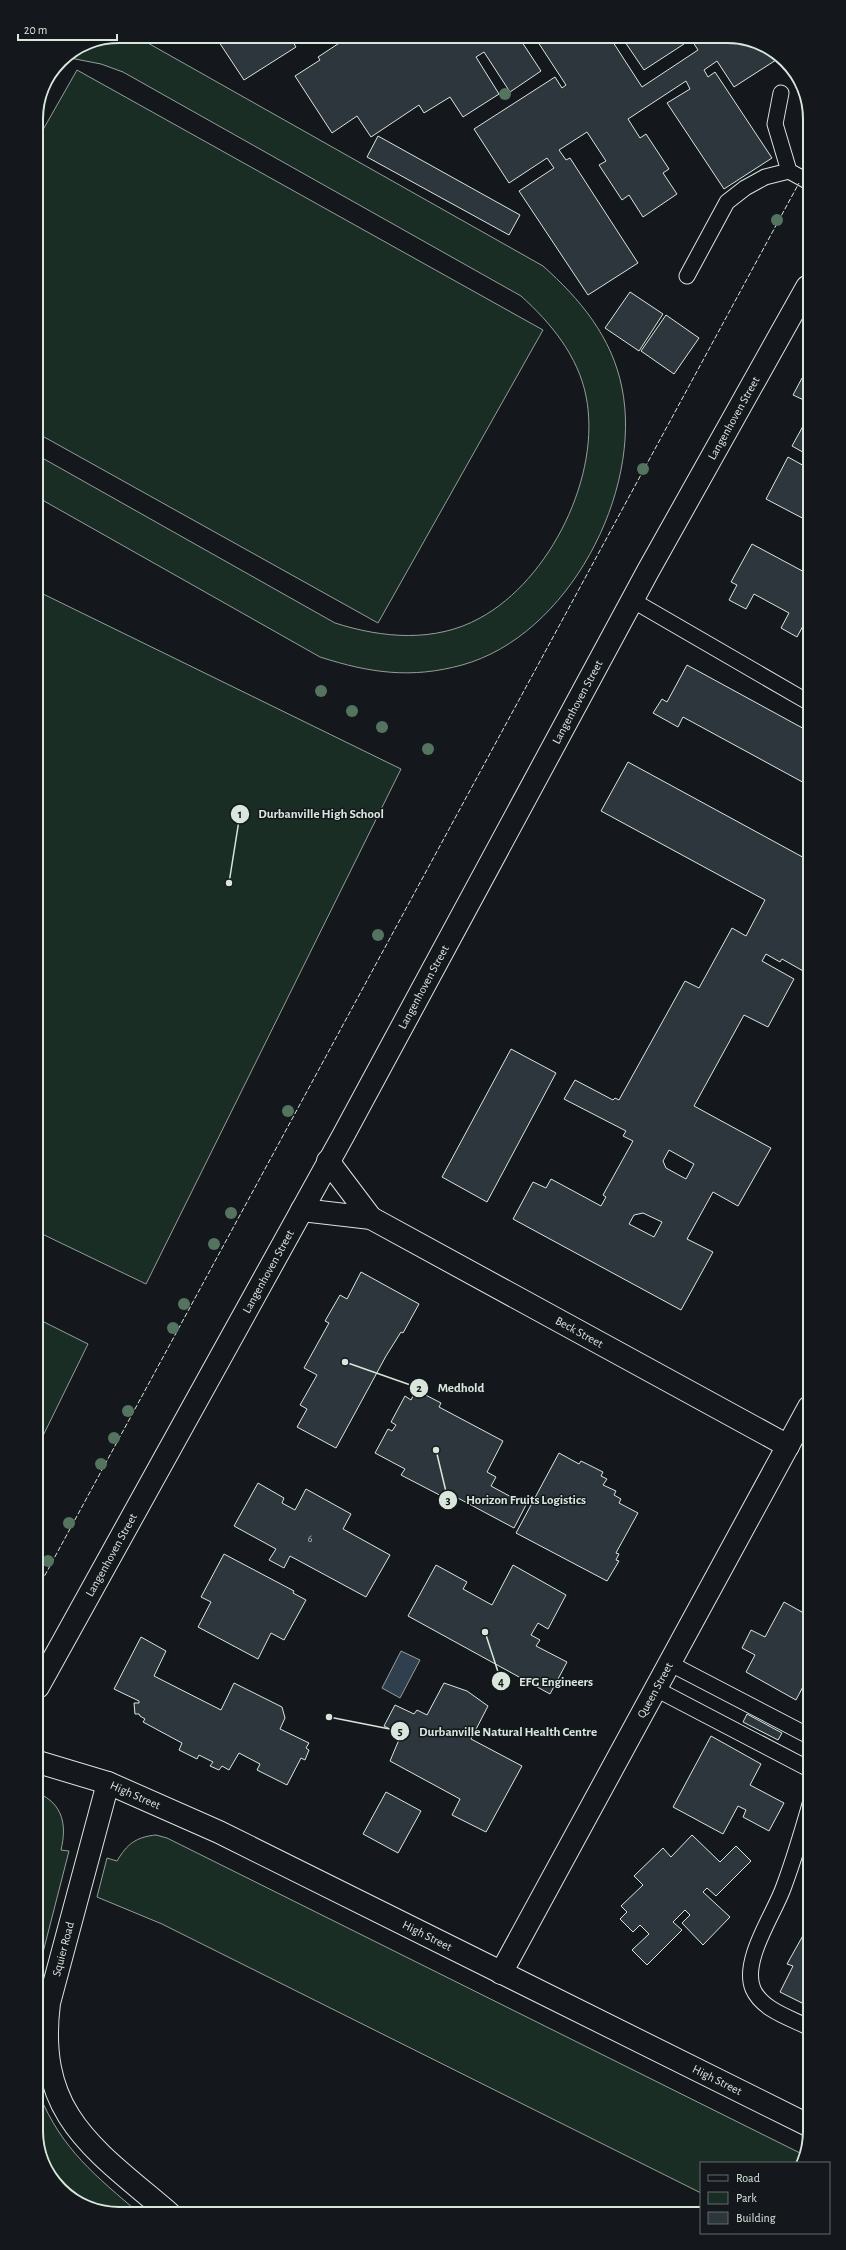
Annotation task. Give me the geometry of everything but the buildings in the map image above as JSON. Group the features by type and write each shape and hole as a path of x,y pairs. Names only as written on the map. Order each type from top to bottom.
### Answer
{"street":[{"name":"Langenhoven Street","path":"43,1678 302,1210 632,600 803,294"},
{"name":"Beck Street","path":"328,1162 372,1218"},
{"name":"Beck Street","path":"302,1210 372,1218 788,1446"},
{"name":"Queen Street","path":"501,1973 803,1418"},
{"name":"High Street","path":"43,1764 108,1783 219,1832 803,2123"},
{"name":"Squier Road","path":"108,1783 49,2003 45,2029 47,2056 53,2081 63,2106 76,2128 93,2148 162,2207"}],"lane":[{"path":"781,93 775,124 789,171 803,180"},
{"path":"687,276 727,202 745,188 765,177 789,171"},
{"path":"632,600 803,699"},
{"path":"669,1663 803,1733"},
{"path":"656,1689 803,1765"},
{"path":"803,1841 784,1888 756,1949 751,1976 753,1988 764,2005 803,2024"}],"green space":[{"path":"148,43 543,266 570,292 593,320 611,352 622,388 626,429 621,471 609,514 590,555 565,592 535,624 500,649 462,665 443,669 408,673 373,670 338,663 320,657 43,500 43,458 335,623 390,635 427,635 463,626 480,618 505,601 528,578 549,552 565,522 578,491 586,459 589,427 586,396 577,367 562,341 553,329 521,296 123,72 101,64 73,59 85,51 104,44"},
{"path":"77,70 543,330 378,623 43,436 43,130"},
{"path":"43,594 401,769 146,1284 43,1234"},
{"path":"43,1322 88,1344 43,1436"},
{"path":"43,1796 53,1803 58,1809 63,1824 63,1841 61,1850 69,1851 43,1952"},
{"path":"156,1835 167,1838 800,2153 796,2162 700,2162 700,2193 162,1924 97,1897 107,1858 117,1861 124,1850 133,1842"},
{"path":"43,2103 58,2131 69,2147 109,2187 132,2207 104,2206 85,2199 65,2185 51,2165 47,2155 43,2131"}],"water":[{"path":"401,1651 420,1660 400,1698 382,1688"}],"fence":[{"path":"43,1579 799,183"}],"place":[{"name":"Durbanville High School","path":"229,883"},
{"name":"Medhold","path":"345,1362"},
{"name":"Horizon Fruits Logistics","path":"436,1450"},
{"name":"EFG Engineers","path":"485,1632"},
{"name":"Durbanville Natural Health Centre","path":"329,1717"}]}
